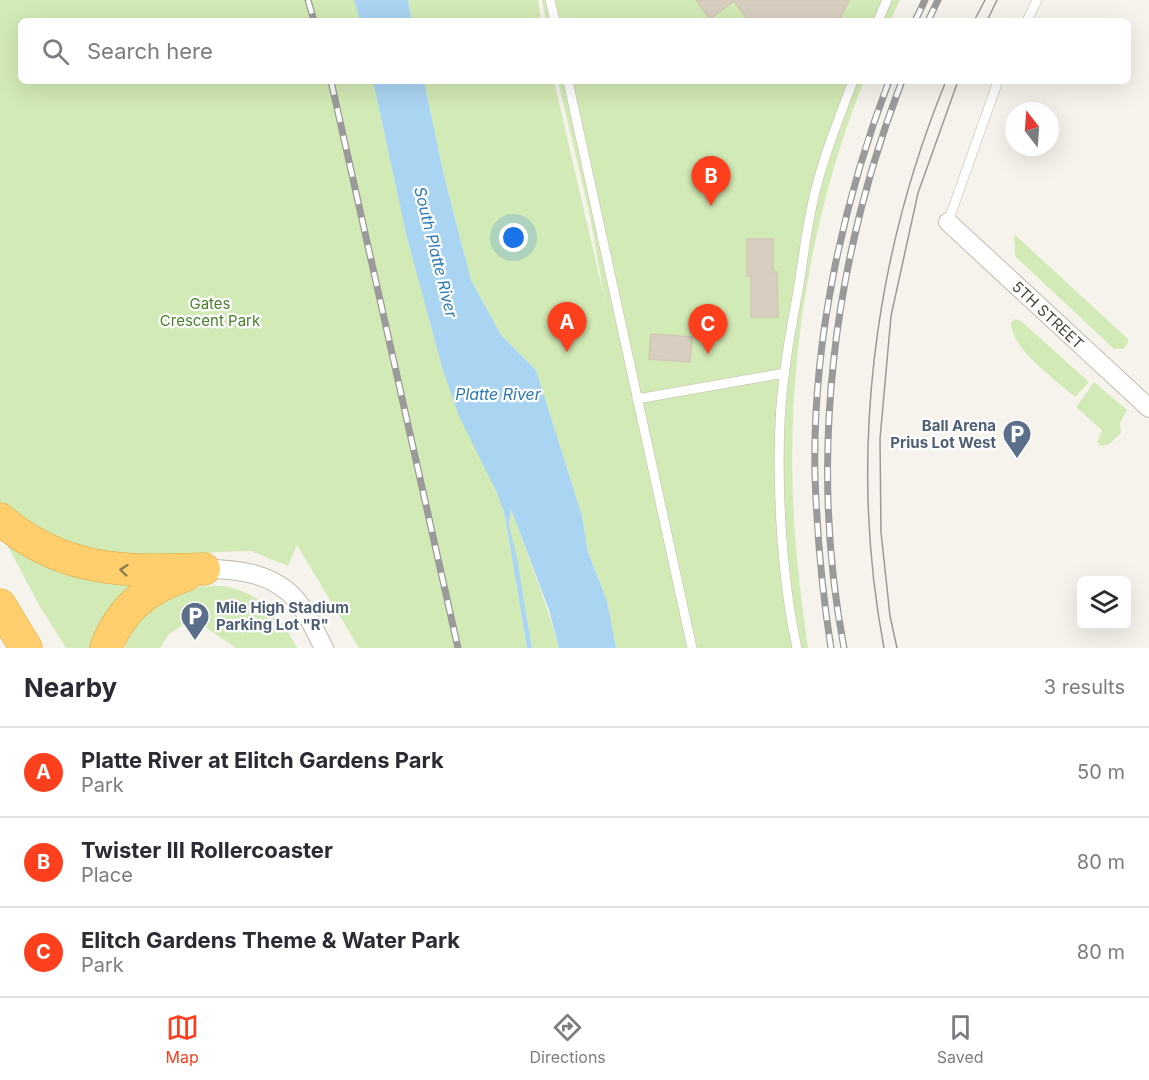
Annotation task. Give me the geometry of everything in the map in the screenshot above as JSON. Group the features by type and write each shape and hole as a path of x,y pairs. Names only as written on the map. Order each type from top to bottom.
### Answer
{"highway":[{"path":"0,519 36,544 77,562 129,571 204,569"},
{"path":"105,648 119,620 141,597 169,581 204,569"},
{"path":"0,605 27,648"}],"street":[{"name":"5TH STREET","path":"948,222 1149,408"},
{"path":"204,569 248,572 284,589 303,609 324,648"}],"lane":[{"path":"550,0 554,18"},
{"path":"879,18 887,0"},
{"path":"1028,18 1036,0"},
{"path":"569,84 692,648"},
{"path":"797,648 792,629 782,518 780,422 785,373 813,201 852,84"},
{"path":"948,222 997,84"},
{"path":"638,399 785,373"}],"green space":[{"name":"Gates Crescent Park","path":"0,0 354,0 359,18 18,18 18,84 374,84 407,238 442,367 505,516 527,648 359,648 297,545 288,566 251,551 149,559 63,546 14,516 0,503"},
{"path":"408,0 538,0 541,18 411,18"},
{"path":"542,0 900,0 891,18 545,18"},
{"path":"425,84 555,84 605,301 590,216 559,84 863,84 830,181 817,233 799,340 794,393 793,499 808,648 616,648 607,601 588,552 582,516 536,370 501,335 471,280 444,176"},
{"path":"1014,234 1128,339 1123,349 1114,349 1015,256"},
{"path":"1015,319 1021,321 1089,382 1075,397 1036,364 1019,344 1011,323"},
{"path":"1094,382 1127,410 1120,423 1121,433 1108,445 1101,446 1097,442 1102,430 1076,407"},
{"path":"511,508 559,648 532,648 509,526"},
{"path":"3,537 166,575 99,648 66,648 39,605"},
{"path":"222,586 247,593 258,599 276,616 297,648 236,648 202,625 184,624 169,634 160,648 125,648 143,618 162,602 194,588"}],"water":[{"path":"354,0 408,0 411,18 359,18"},
{"name":"Platte River","path":"374,84 425,84 444,176 471,280 501,335 536,370 582,516 588,552 607,601 616,648 559,648 549,610 511,509 509,526 517,558 532,648 527,648 505,516 497,493 459,416 442,367 407,238"}],"building":[{"path":"696,0 849,0 840,18 747,18 734,1 709,18"},
{"path":"747,239 773,239 773,272 777,272 778,317 751,317 751,276 747,276"},
{"path":"651,334 692,337 690,362 649,359"}],"tram line":[{"path":"976,18 985,0"},
{"path":"988,18 997,0"},
{"path":"884,648 873,576 868,504 869,432 874,360 885,289 900,218 921,149 945,84"},
{"path":"897,648 890,616 881,532 880,439 891,316 918,193 957,84"}],"railway":[{"path":"308,0 313,18"},
{"path":"916,18 925,0"},
{"path":"929,18 938,0"},
{"path":"332,84 458,648"},
{"path":"831,648 823,584 815,476 815,426 819,376 833,275 844,225 857,176 888,84"},
{"path":"844,648 833,576 828,504 828,432 834,360 844,289 859,218 878,149 901,84"}],"place":[{"name":"Twister III Rollercoaster","path":"711,206"},
{"name":"Platte River at Elitch Gardens Park","path":"567,352"},
{"name":"Elitch Gardens Theme & Water Park","path":"708,354"},
{"name":"Ball Arena Prius Lot West","path":"1017,460"},
{"name":"Mile High Stadium Parking Lot \"R\"","path":"195,642"}],"water label":[{"name":"South Platte River","path":"436,252"}]}
